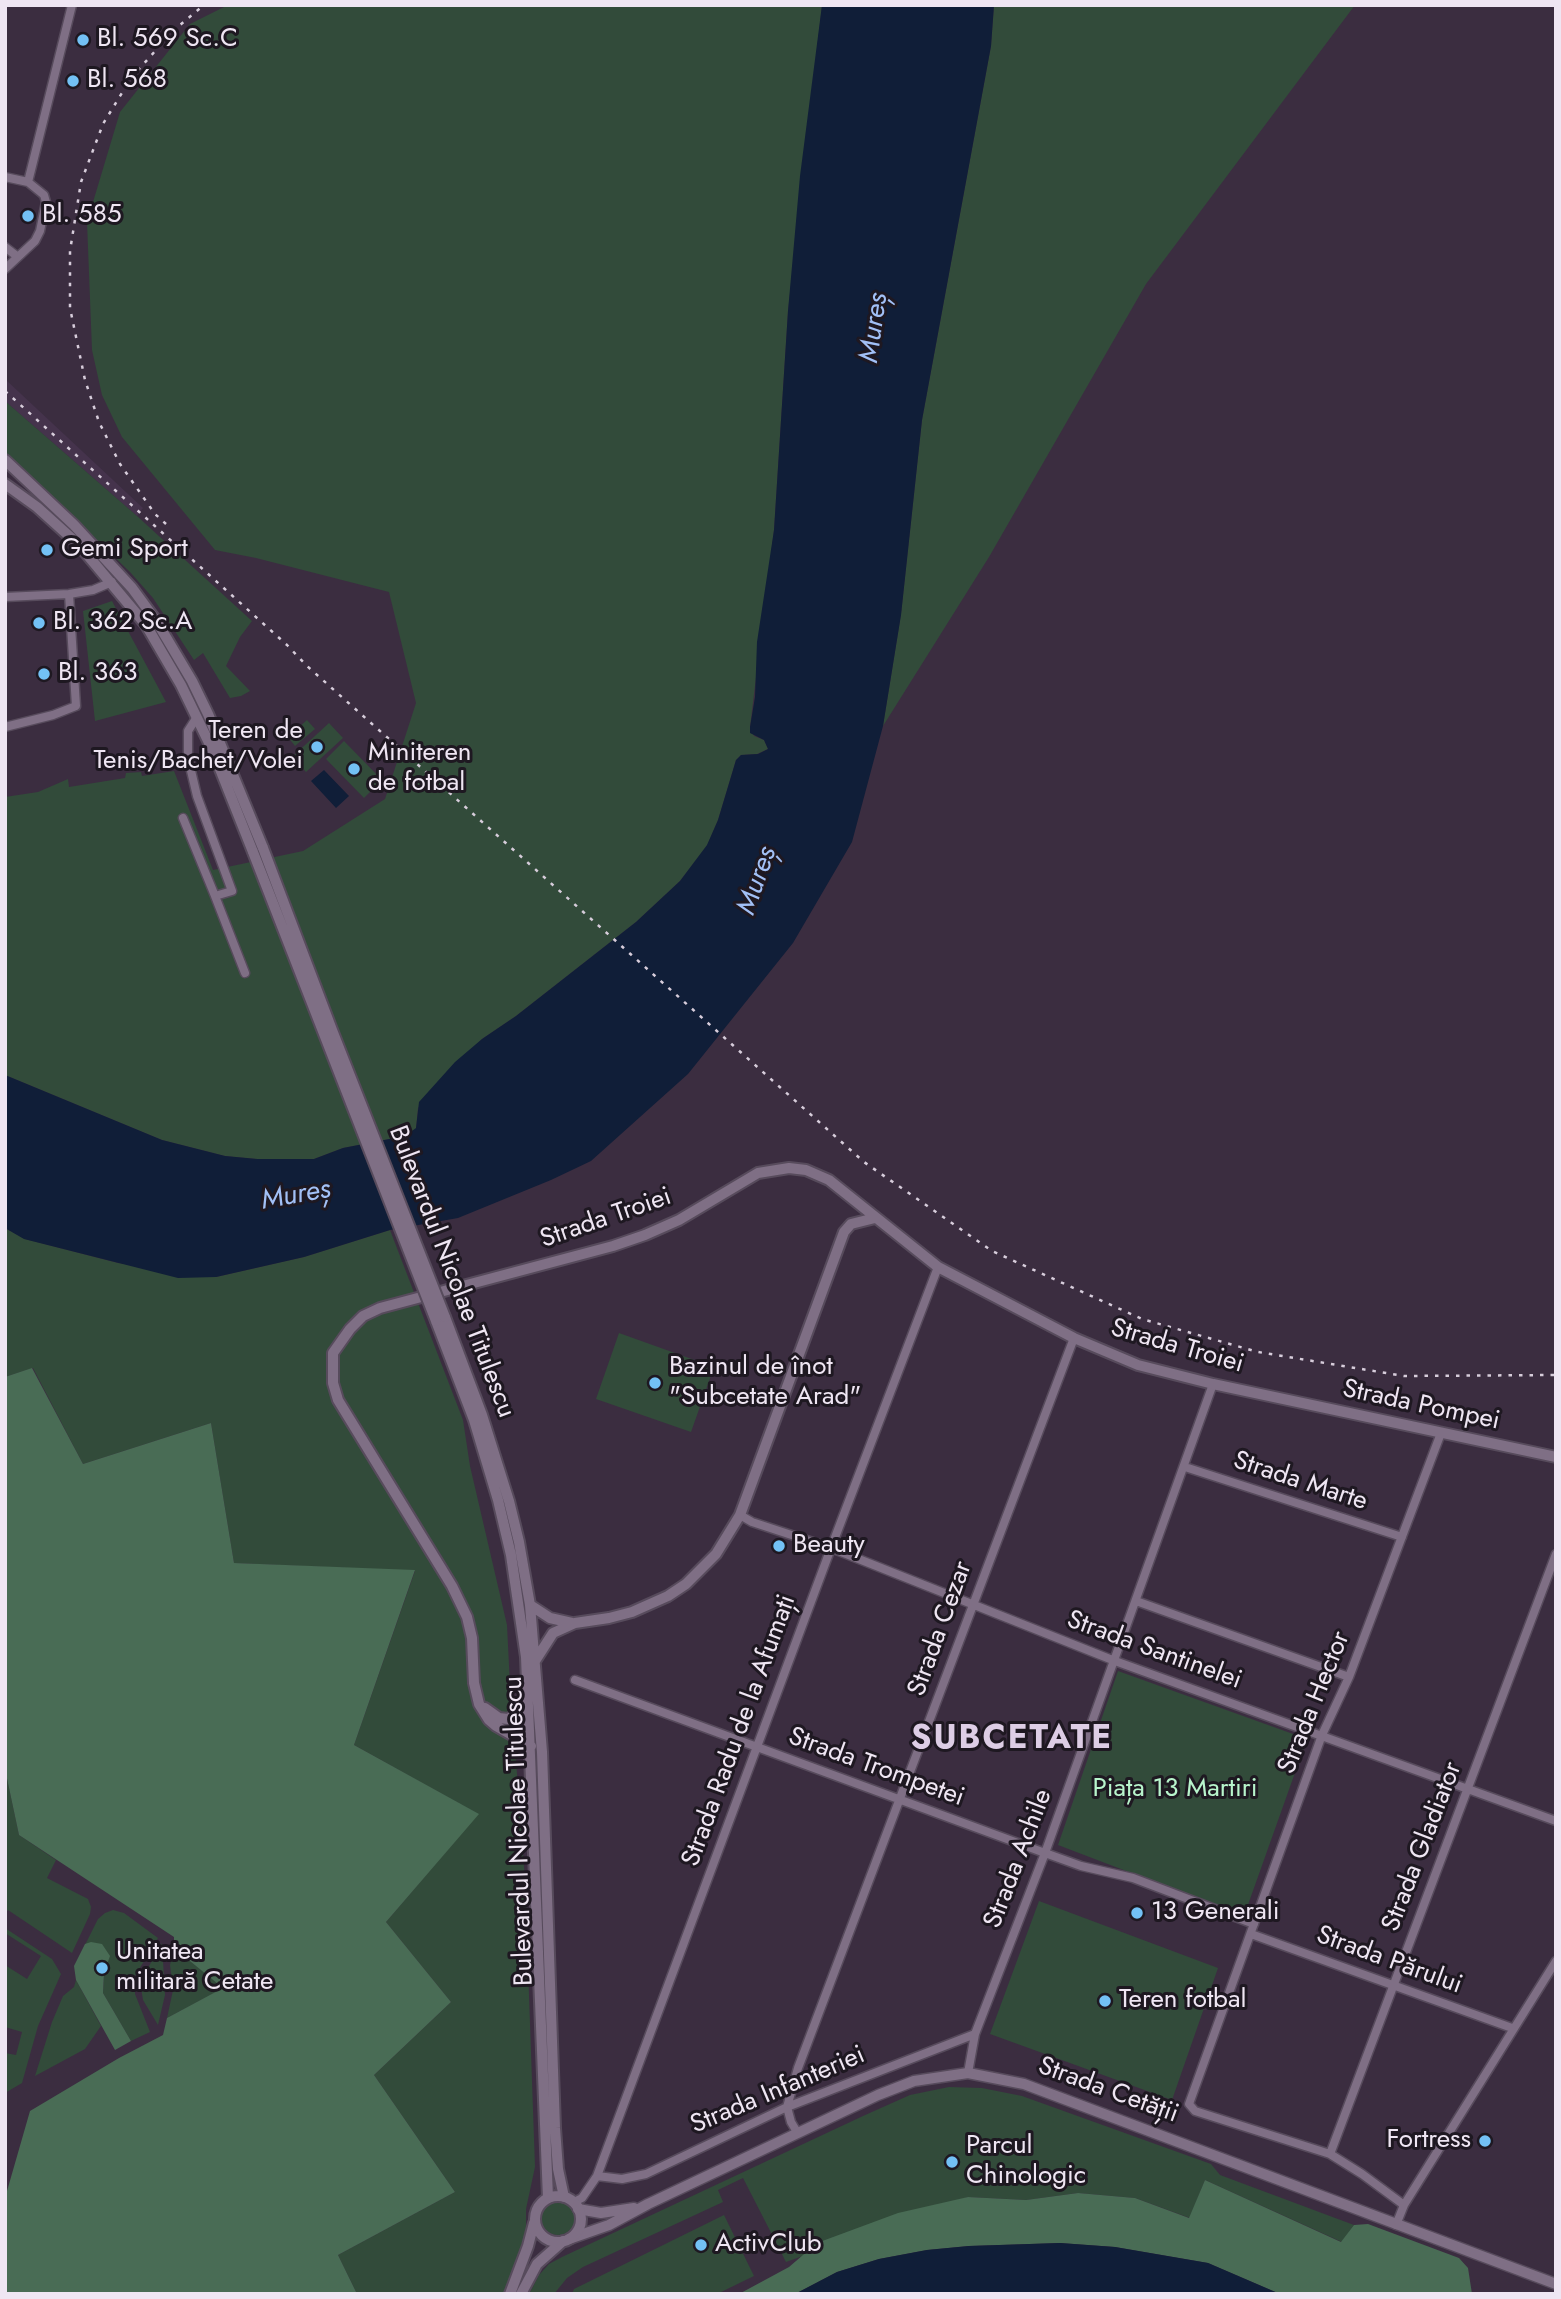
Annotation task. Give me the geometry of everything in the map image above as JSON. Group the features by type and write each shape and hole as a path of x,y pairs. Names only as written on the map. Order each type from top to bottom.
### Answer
{"main road":[{"name":"Bulevardul Nicolae Titulescu","path":"5,460 74,525 132,587 157,622 192,681 227,754 258,850"},
{"name":"Bulevardul Nicolae Titulescu","path":"5,484 59,526 112,582 151,633 181,685 258,850 441,1319 482,1415 509,1501 530,1605 542,1752 558,2169 572,2203"},
{"name":"Strada Troiei","path":"479,1704 474,1683 472,1638 459,1598 338,1400 333,1383 333,1353 350,1329 363,1317 400,1301 552,1263 645,1235 679,1220 758,1173 789,1168 806,1170 839,1186 938,1267 1074,1338 1138,1365 1277,1398"},
{"path":"535,1661 553,1633 575,1623 609,1618 668,1596 687,1584 708,1563 740,1515 844,1232 851,1224 875,1217"},
{"name":"Bulevardul Nicolae Titulescu","path":"441,1319 498,1500 511,1555 519,1607 531,1746 548,2198"},
{"name":"Strada Pompei","path":"1277,1398 1556,1457"},
{"path":"530,1605 550,1618 575,1623"},
{"path":"479,1704 499,1718 508,1719 518,1713 528,1698"},
{"path":"479,1704 489,1720 504,1733 531,1746"},
{"path":"510,2294 528,2246 537,2209 548,2198"},
{"name":"Strada Cetății","path":"548,2198 572,2203"},
{"path":"535,2221 538,2231 547,2239 566,2240 579,2226 572,2203"},
{"name":"Strada Cetății","path":"521,2294 537,2264 566,2240"}],"street":[{"path":"28,182 72,5"},
{"path":"5,177 28,182 44,195 45,210 35,241 5,269"},
{"path":"5,247 19,257"},
{"path":"5,597 69,594 93,590 112,582"},
{"path":"5,727 53,715 76,706 69,594"},
{"path":"197,717 188,731 188,758 197,796 232,891 215,896"},
{"path":"183,818 245,973"},
{"name":"Strada Radu de la Afumați","path":"572,2203 588,2192 597,2176 938,1267"},
{"name":"Strada Cezar","path":"787,2107 798,2068 1074,1338"},
{"name":"Strada Achile","path":"968,2074 975,2035 1045,1853 1213,1384"},
{"name":"Strada Hector","path":"1330,2154 1190,2108 1190,2101 1322,1735 1349,1677 1441,1433"},
{"name":"Strada Marte","path":"1185,1467 1402,1537"},
{"name":"Strada Santinelei","path":"740,1515 752,1522 831,1548 1115,1661 1556,1821"},
{"name":"Strada Gladiator","path":"1330,2154 1556,1555"},
{"path":"1136,1601 1349,1677"},
{"name":"Strada Trompetei","path":"575,1680 1045,1853"},
{"path":"1045,1853 1082,1866 1133,1878 1252,1929"},
{"name":"Strada Părului","path":"1252,1929 1512,2028"},
{"path":"1396,2225 1404,2205 1556,1961"},
{"name":"Strada Infanteriei","path":"597,2176 622,2179 646,2174 787,2107 975,2035"},
{"name":"Strada Cetății","path":"566,2240 609,2225 877,2095 914,2081 968,2074 1024,2084 1556,2284"},
{"path":"787,2107 797,2132"},
{"path":"1330,2154 1363,2174 1404,2205"},
{"name":"Strada Cetății","path":"572,2203 601,2214 648,2204"}],"shaded area":[{"path":"5,379 143,508 137,516 5,401"}],"green space":[{"path":"228,5 822,5 788,311 774,530 750,727 754,736 764,740 768,749 757,754 741,755 736,760 718,820 707,846 680,881 636,922 516,1016 482,1039 418,1108 416,1129 405,1136 343,1148 314,1159 225,1156 162,1140 5,1075 5,797 38,792 68,779 69,787 125,778 126,773 141,772 142,776 174,771 213,870 303,851 385,799 416,703 389,592 215,550 122,437 102,395 92,350 87,222 120,112 190,24"},
{"path":"994,5 1355,5 1146,284 989,557 883,726 901,614 922,420 991,46"},
{"path":"5,401 252,621 240,637 226,666 250,691 230,698 203,653 194,660 153,598 130,572 5,452"},
{"path":"112,601 166,702 95,721 83,611"},
{"path":"307,720 315,729 295,746 288,737"},
{"name":"Teren de Tenis/Bachet/Volei","path":"329,723 343,738 306,772 292,757"},
{"name":"Miniteren de fotbal","path":"344,741 382,780 364,798 326,759"},
{"path":"5,1228 25,1239 118,1263 216,1277 304,1257 390,1230 463,1420 470,1466 507,1625 510,1685 517,1724 515,1747 525,1880 535,2167 526,2209 526,2237 503,2294 357,2294 338,2255 455,2192 374,2075 451,2002 386,1922 478,1814 354,1745 415,1571 234,1563 211,1423 83,1464 33,1368 5,1377"},
{"name":"Bazinul de înot \"Subcetate Arad\"","path":"619,1333 714,1367 691,1432 596,1399"},
{"path":"32,1368 83,1464 211,1423 234,1563 415,1570 354,1745 479,1814 386,1922 451,2002 374,2075 455,2192 338,2255 357,2294 5,2294 5,2198 30,2111 163,2035 167,2018 223,1988 174,1948 174,1937 19,1835 5,1769 5,1377"},
{"name":"Piața 13 Martiri","path":"1118,1671 1307,1739 1244,1916 1058,1845"},
{"path":"5,1769 19,1835 56,1860 47,1878 88,1899 91,1907 72,1953 8,1910 5,1914"},
{"name":"Teren fotbal","path":"1039,1901 1218,1968 1172,2100 990,2034"},
{"path":"113,1910 124,1913 158,1938 135,1976 135,1994 150,2032 131,2041 103,1993 104,1973 85,1945 98,1919"},
{"path":"5,1928 52,1959 61,1974 38,2026 22,2083 5,2093 5,2053 16,2055 22,2032 5,2027 5,1965 27,1979 41,1956 5,1933"},
{"path":"162,1943 165,1995 158,2025 143,2000 140,1982"},
{"path":"85,1944 102,1944 110,1956 104,1973 103,1993 131,2041 115,2050 76,1980 74,1966"},
{"path":"174,1948 224,1988 167,2018 173,1990 170,1965"},
{"path":"76,1980 101,2026 85,2049 35,2076 63,1996 74,1987"},
{"name":"Parcul Chinologic","path":"949,2087 982,2088 1022,2096 1211,2164 1220,2175 1354,2225 1342,2242 1205,2180 1190,2218 1135,2198 1078,2193 1026,2200 968,2197 786,2262 743,2178 718,2190 723,2202 583,2267 567,2278 554,2294 529,2294 539,2275 549,2264 562,2257 910,2095"},
{"path":"1205,2180 1341,2242 1354,2225 1368,2224 1459,2258 1468,2268 1472,2294 1280,2294 1208,2263 1115,2247 1060,2243 927,2250 879,2259 837,2272 795,2294 739,2294 789,2267 817,2243 898,2213 968,2197 1026,2200 1078,2193 1135,2198 1189,2218"},
{"path":"558,2201 570,2206 575,2218 570,2230 558,2235 546,2230 541,2218 546,2206"},
{"name":"ActivClub","path":"724,2215 754,2276 717,2294 572,2294 574,2289"}],"water":[{"name":"Mureș","path":"822,5 994,5 991,46 922,420 901,615 883,726 852,842 793,943 688,1074 591,1161 458,1218 390,1230 304,1257 216,1277 178,1278 24,1239 5,1228 5,1075 162,1140 225,1156 314,1159 343,1148 405,1136 416,1128 419,1102 455,1062 636,922 680,881 707,845 718,820 736,760 741,755 758,754 768,749 764,740 750,733 750,727 755,697 757,642 774,530 800,176"},
{"path":"324,770 349,796 336,808 311,781"},
{"path":"1060,2243 1115,2247 1208,2263 1280,2294 795,2294 837,2272 879,2259 969,2246"}],"railway":[{"path":"166,524 155,514 120,464 99,422 85,380 70,308 70,251 81,182 103,124 131,78 174,30 204,5"},
{"path":"5,391 307,666 864,1162 992,1251 1142,1319 1258,1352 1404,1376 1556,1375"}],"place":[{"name":"Bl. 569 Sc.C","path":"83,40"},
{"name":"Bl. 568","path":"73,81"},
{"name":"Bl. 585","path":"28,216"},
{"name":"Gemi Sport","path":"47,550"},
{"name":"Bl. 362 Sc.A","path":"39,623"},
{"name":"Bl. 363","path":"44,674"},
{"name":"Teren de Tenis/Bachet/Volei","path":"317,747"},
{"name":"Miniteren de fotbal","path":"354,769"},
{"name":"Bazinul de înot \"Subcetate Arad\"","path":"655,1383"},
{"name":"Beauty","path":"779,1546"},
{"name":"13 Generali","path":"1137,1913"},
{"name":"Unitatea militară Cetate","path":"102,1968"},
{"name":"Teren fotbal","path":"1105,2001"},
{"name":"Fortress","path":"1485,2141"},
{"name":"Parcul Chinologic","path":"952,2162"},
{"name":"ActivClub","path":"701,2245"}],"district":[{"name":"SUBCETATE","path":"1012,1740"}]}
